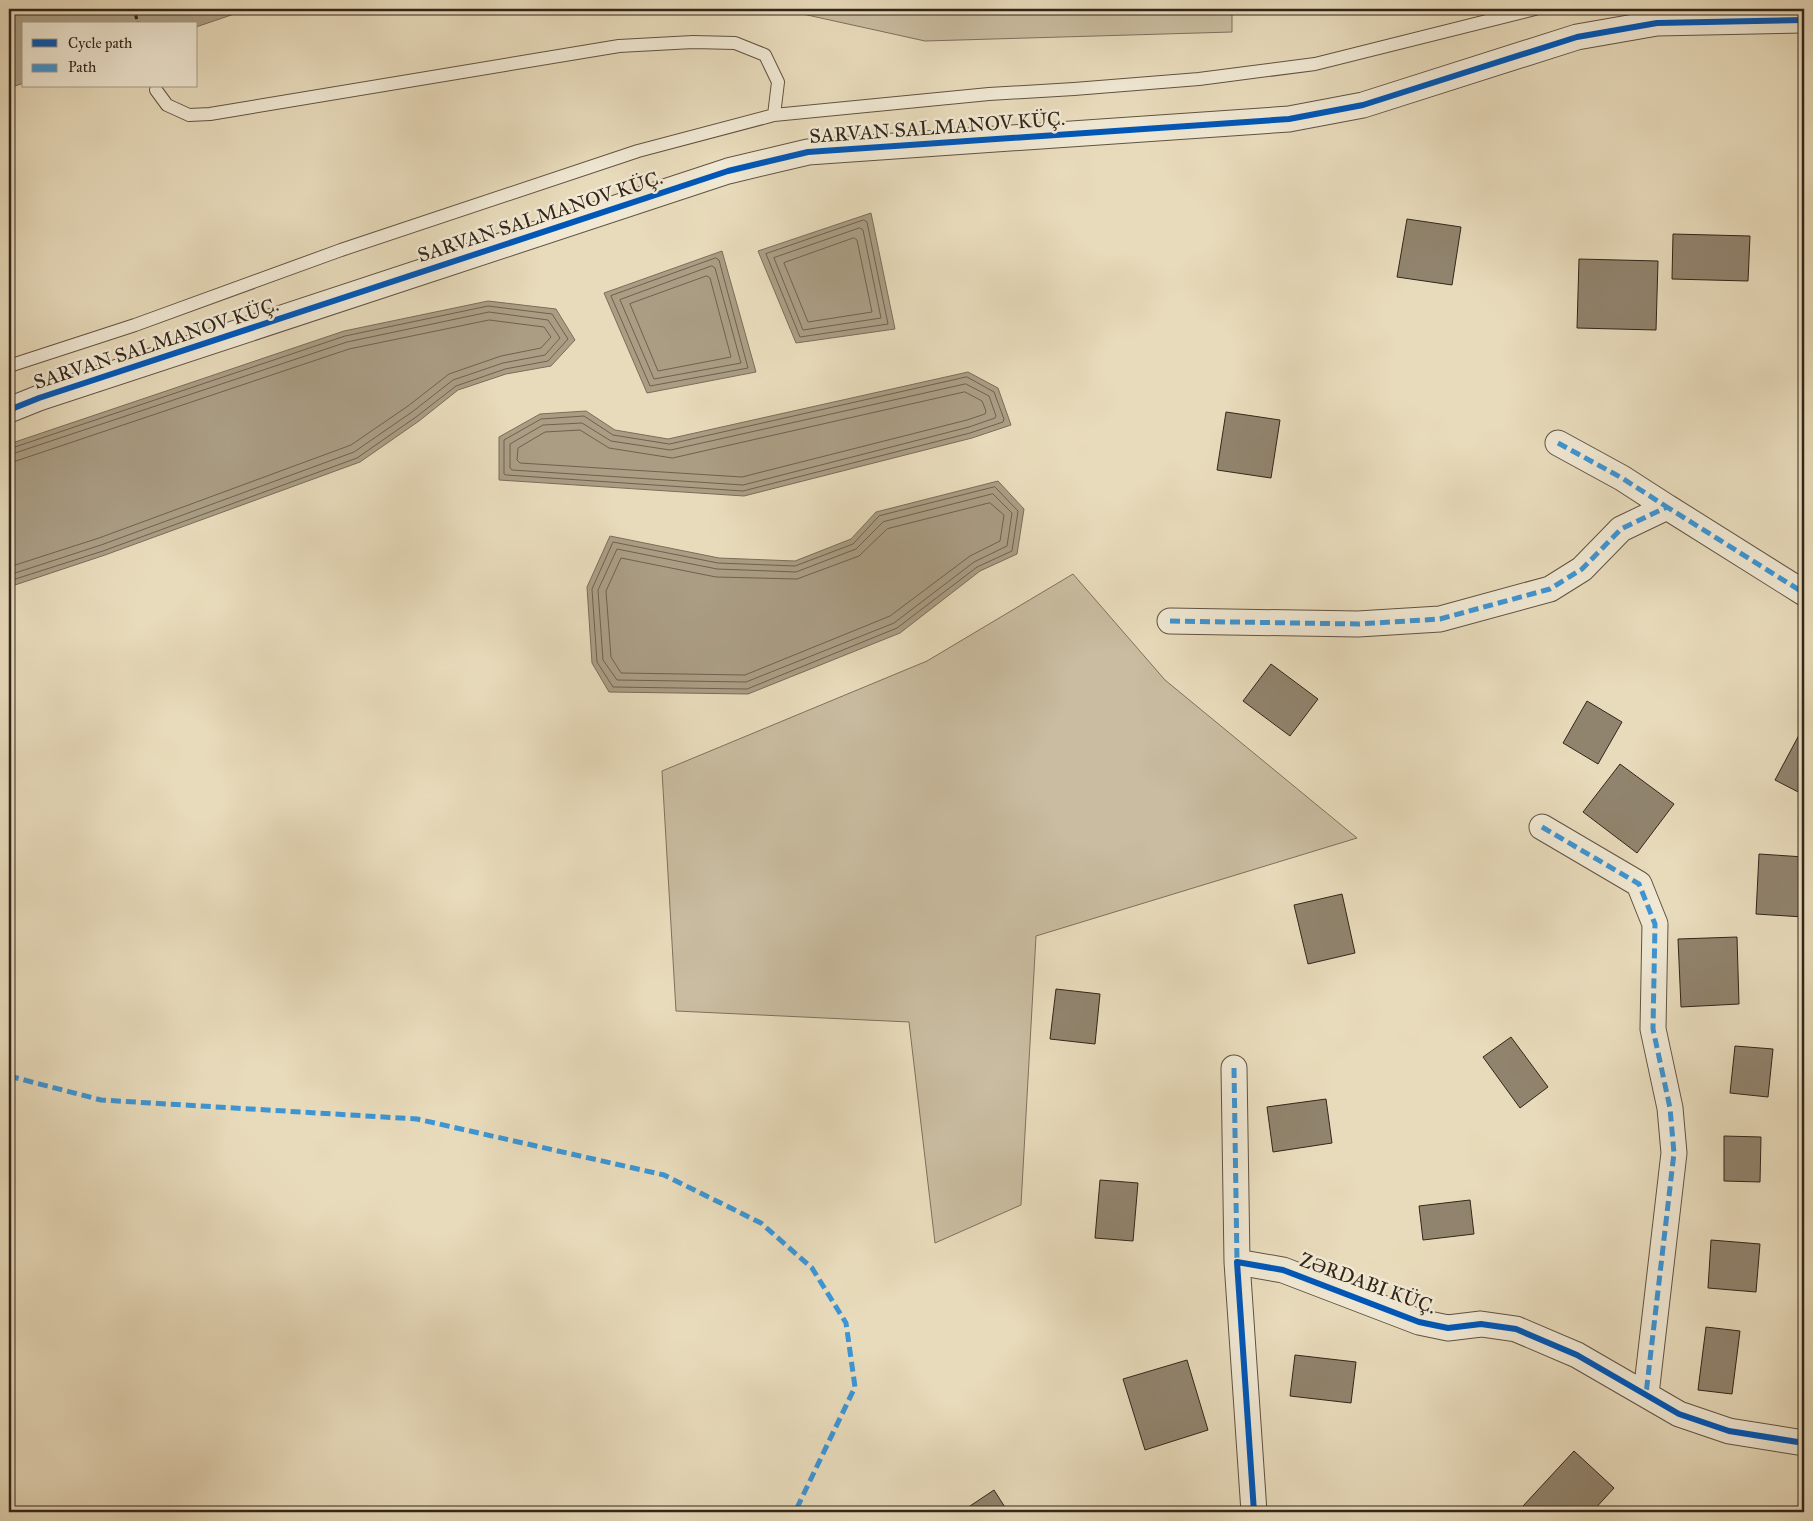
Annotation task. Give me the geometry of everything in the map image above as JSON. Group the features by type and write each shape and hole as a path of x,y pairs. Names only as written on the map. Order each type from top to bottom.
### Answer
{"street":[{"name":"SARVAN SALMANOV KÜÇ.","path":"9,410 49,395 728,171 808,152 1289,119 1363,105 1577,37 1657,23 1804,20"},
{"path":"1558,443 1622,478 1804,594"},
{"path":"1170,621 1358,624 1440,619 1550,589 1582,569 1622,529 1667,508"},
{"path":"1542,827 1639,884 1655,924 1653,1029 1670,1108 1674,1153 1646,1394"},
{"path":"1234,1068 1237,1262 1254,1512"},
{"name":"ZƏRDABI KÜÇ.","path":"1237,1262 1283,1270 1419,1322 1448,1328 1481,1324 1516,1328 1577,1355 1680,1414 1729,1431 1804,1443"}],"lane":[{"path":"9,366 135,325 341,250 638,151 774,115 989,94 1199,79 1315,64 1535,9"},
{"path":"156,90 167,105 188,115 210,114 619,46 719,42 736,43 765,55 778,82 774,115"}],"path":[{"path":"134,9 137,22"}],"shaded area":[{"path":"780,9 1232,9 1232,32 925,41"},
{"path":"1073,574 1165,680 1357,838 1036,936 1021,1205 935,1243 909,1022 676,1011 662,771 927,661"}],"water":[{"path":"9,9 249,9 198,26 198,22 22,22 22,84 9,88"},
{"path":"871,213 895,329 796,343 758,251"},
{"path":"722,251 756,372 647,393 604,293"},
{"path":"488,301 556,309 575,340 551,366 506,374 458,390 419,421 360,462 105,555 9,587 9,444 344,331"},
{"path":"968,372 998,388 1011,425 972,438 744,496 499,480 499,437 540,414 586,411 615,430 668,439"},
{"path":"998,481 1024,509 1017,554 980,571 900,633 748,694 609,692 592,663 587,587 610,536 719,558 795,561 851,539 876,512"}],"building":[{"path":"1407,219 1461,227 1452,285 1397,277"},
{"path":"1673,234 1750,236 1748,281 1672,279"},
{"path":"1579,259 1658,261 1656,330 1577,328"},
{"path":"1226,412 1280,420 1271,478 1217,470"},
{"path":"1271,664 1318,699 1290,736 1243,701"},
{"path":"1587,701 1622,722 1598,764 1563,743"},
{"path":"1799,735 1804,738 1804,795 1775,780"},
{"path":"1620,764 1674,804 1637,853 1583,812"},
{"path":"1759,854 1804,857 1803,917 1756,914"},
{"path":"1342,894 1355,953 1308,964 1294,905"},
{"path":"1737,937 1739,1004 1681,1007 1678,939"},
{"path":"1056,989 1100,994 1095,1044 1050,1039"},
{"path":"1511,1037 1548,1087 1520,1108 1483,1057"},
{"path":"1735,1046 1773,1049 1768,1097 1730,1093"},
{"path":"1326,1099 1332,1143 1273,1152 1267,1107"},
{"path":"1724,1136 1761,1137 1760,1182 1724,1181"},
{"path":"1100,1180 1138,1183 1133,1241 1095,1238"},
{"path":"1470,1200 1474,1234 1423,1240 1419,1206"},
{"path":"1711,1240 1760,1244 1756,1292 1708,1288"},
{"path":"1706,1327 1740,1331 1732,1394 1698,1390"},
{"path":"1295,1355 1356,1362 1351,1403 1290,1396"},
{"path":"1187,1360 1208,1430 1145,1450 1123,1379"},
{"path":"1574,1451 1614,1488 1592,1512 1530,1512 1523,1506"},
{"path":"994,1490 1008,1512 961,1512"}],"marked path":[{"path":"1558,443 1622,478 1667,507"},
{"path":"1170,621 1358,624 1440,619 1550,589 1582,569 1621,529 1667,507 1804,593"},
{"path":"1542,827 1639,884 1655,924 1653,1029 1670,1108 1674,1153 1646,1394"},
{"path":"1234,1068 1237,1262"},
{"path":"9,1076 101,1100 417,1119 664,1175 761,1223 812,1268 846,1323 855,1387 795,1512"}],"cycle path":[{"path":"9,410 39,398 728,171 808,152 1289,119 1363,105 1577,37 1657,23 1804,20"},
{"path":"1254,1512 1237,1262 1283,1270 1419,1322 1448,1328 1481,1324 1516,1329 1577,1355 1679,1414 1729,1431 1804,1443"}]}
